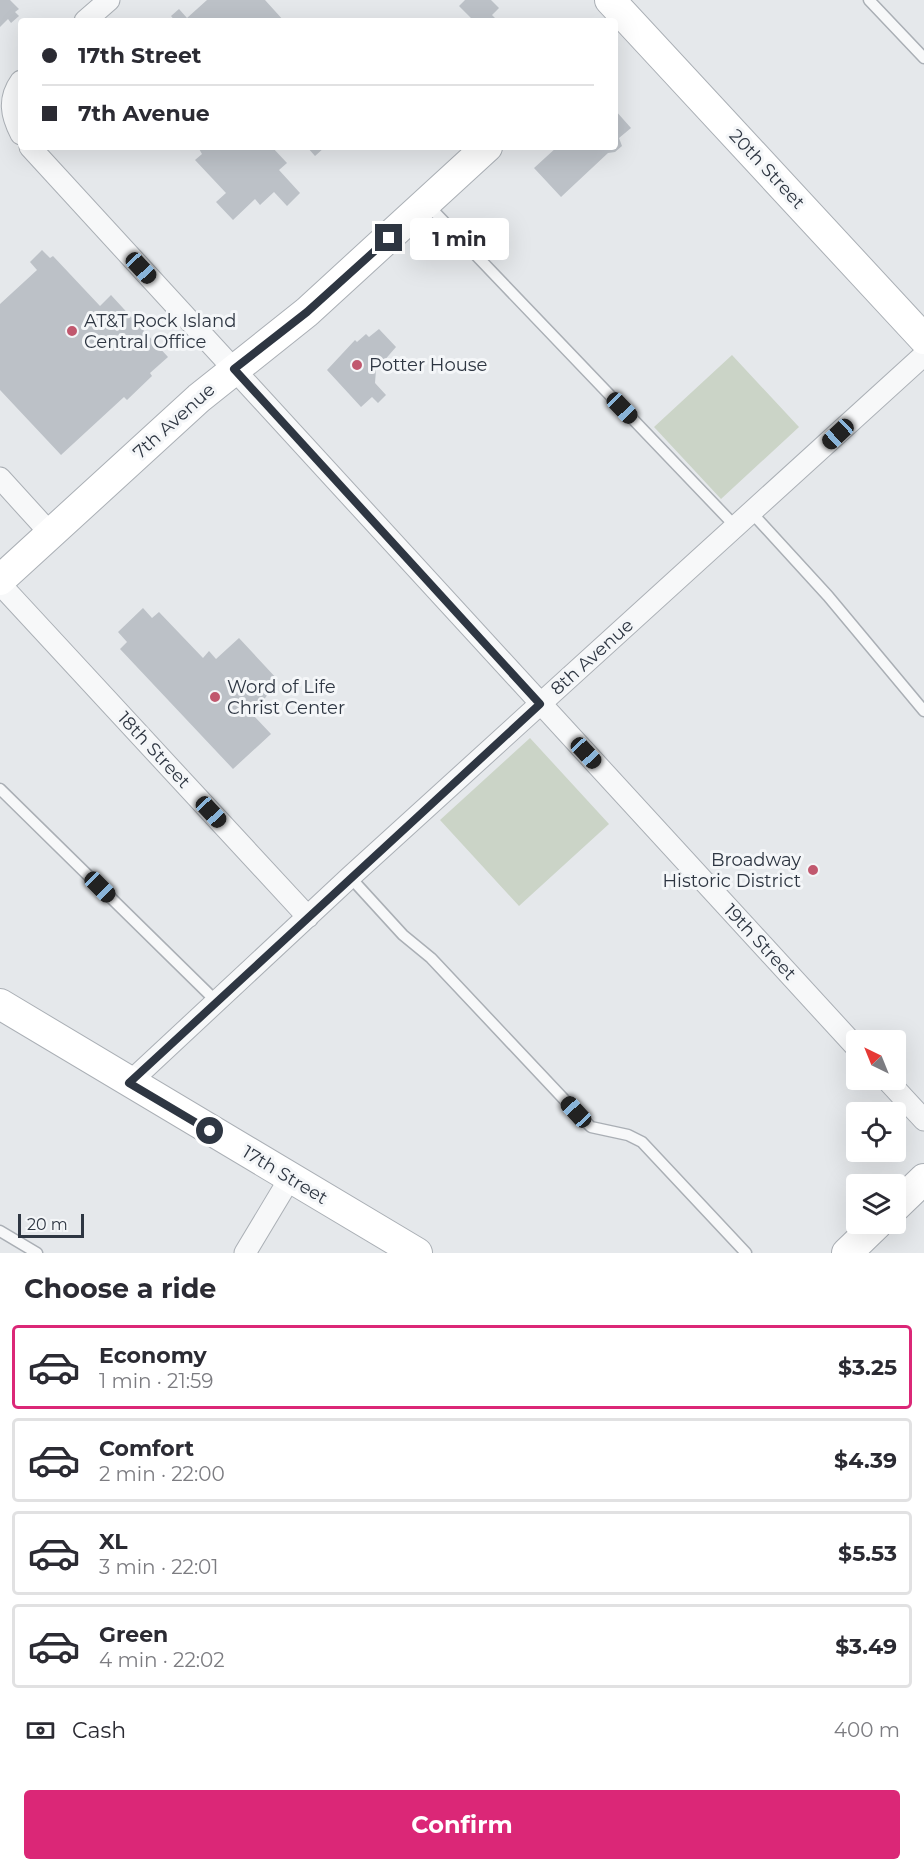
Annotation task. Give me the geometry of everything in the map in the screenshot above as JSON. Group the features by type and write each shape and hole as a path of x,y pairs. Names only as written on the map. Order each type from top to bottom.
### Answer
{"street":[{"name":"20th Street","path":"622,9 924,339"},
{"path":"18,87 12,100 12,113 18,127"},
{"name":"19th Street","path":"33,150 846,1036"},
{"name":"7th Avenue","path":"0,582 50,533 199,398 307,312 484,150"},
{"name":"8th Avenue","path":"129,1083 350,877 924,355"},
{"path":"0,478 50,533"},
{"name":"18th Street","path":"0,582 308,917"},
{"name":"17th Street","path":"0,1004 417,1253"},
{"path":"896,1090 924,1120"},
{"path":"245,1253 290,1178"},
{"path":"906,1196 924,1179"},
{"path":"847,1253 867,1234"}],"lane":[{"path":"869,0 924,58"},
{"path":"427,203 744,520 828,596 924,711"},
{"path":"0,789 217,1002"},
{"path":"350,877 403,935 431,958 591,1127 628,1135 642,1142 746,1253"},
{"path":"0,1231 38,1253"}],"shaded area":[{"path":"732,355 799,427 721,499 654,427"},
{"path":"530,738 609,824 519,906 440,820"}],"building":[{"path":"0,0 10,0 19,9 15,12 19,16 11,23 8,19 0,27"},
{"path":"207,0 265,0 281,18 187,18"},
{"path":"465,0 491,0 499,8 492,15 495,18 471,18 459,6"},
{"path":"179,9 187,18 173,18 171,16"},
{"path":"618,113 631,128 619,138 622,146 618,149"},
{"path":"200,150 275,150 287,163 279,170 300,193 287,206 274,192 260,205 255,199 233,220 216,202 226,193 195,160 202,154"},
{"path":"310,150 322,150 315,156"},
{"path":"554,150 617,150 608,153 561,197 534,168"},
{"name":"AT&T Rock Island Central Office","path":"42,250 50,258 53,256 100,306 111,295 168,357 150,373 152,376 127,400 124,397 61,455 0,390 0,304 37,270 30,262"},
{"name":"Potter House","path":"379,329 396,347 376,370 375,383 386,395 378,403 372,397 361,407 327,370 355,340 357,342 366,334 369,337"},
{"name":"Word of Life Christ Center","path":"143,608 152,618 159,612 203,658 209,651 216,659 239,638 278,680 253,715 271,734 233,769 120,649 127,642 118,632"}],"place":[{"name":"AT&T Rock Island Central Office","path":"72,331"},
{"name":"Potter House","path":"357,365"},
{"name":"Word of Life Christ Center","path":"215,697"},
{"name":"Broadway Historic District","path":"813,870"}],"route":[{"path":"210,1131 129,1083 540,704 234,369 266,347 389,238"}]}
